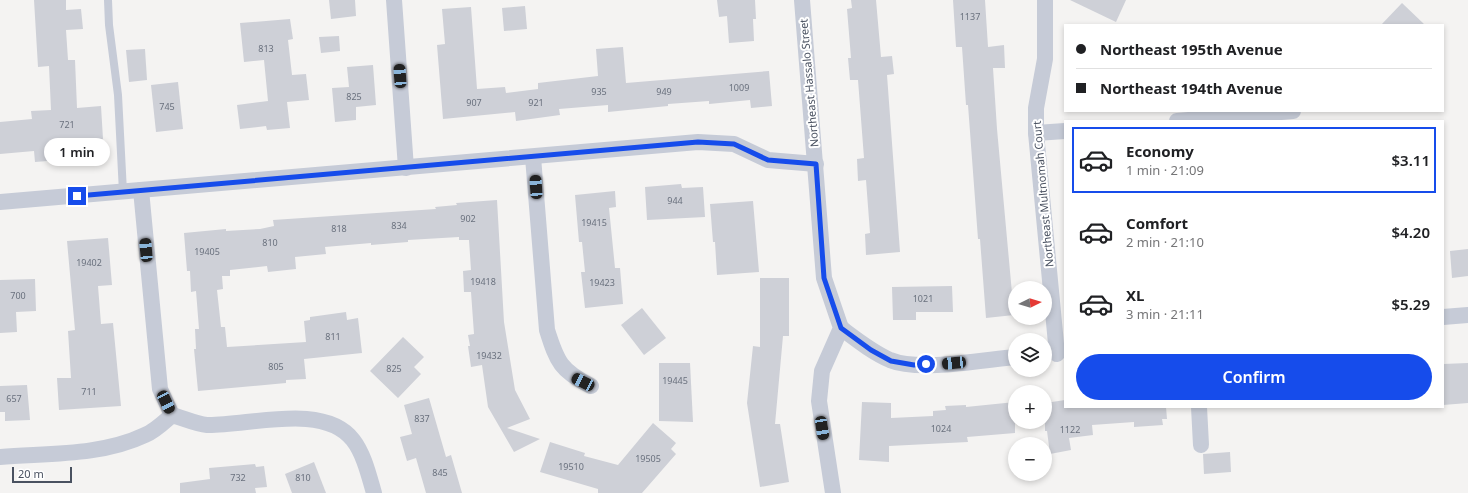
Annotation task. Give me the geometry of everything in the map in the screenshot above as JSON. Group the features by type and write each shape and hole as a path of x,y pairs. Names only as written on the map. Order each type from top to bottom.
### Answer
{"street":[{"path":"394,0 406,168"},
{"name":"Northeast Hassalo Street","path":"802,0 824,278 841,328"},
{"name":"Northeast Multnomah Court","path":"1045,0 1045,59 1036,108 1036,133 1056,354"},
{"path":"1189,120 1281,112"},
{"path":"1036,133 1064,131"},
{"path":"0,202 698,142 734,144 768,160 816,164"},
{"path":"533,157 547,330 554,352 563,368 575,378 591,386"},
{"path":"141,190 160,389 172,415 206,425 302,418 335,424 353,439 363,459 374,493"},
{"path":"1444,317 1468,315"},
{"path":"833,493 819,400 822,371 841,328 871,350 891,361 914,365 1008,358"},
{"path":"1199,408 1201,445"},
{"path":"0,457 97,449 123,443 146,435 172,415"}],"lane":[{"path":"108,0 109,25 118,95 122,192"}],"building":[{"path":"34,0 66,0 66,10 81,9 83,29 66,30 68,60 75,60 77,108 101,106 103,139 58,142 60,160 35,162 34,151 0,154 0,122 32,119 31,111 51,110 49,66 38,67"},
{"path":"329,0 355,0 356,16 331,19"},
{"path":"717,0 755,0 756,19 753,19 754,41 729,43 727,16 719,17"},
{"path":"851,0 876,0 881,57 892,56 894,74 887,75 900,252 866,255 865,234 870,233 866,180 858,181 857,159 864,158 858,80 850,80 848,58 851,58 847,9 852,8"},
{"path":"953,0 985,0 988,47 1004,45 1005,68 993,68 1011,281 1008,281 1008,316 986,318 962,47 956,47"},
{"path":"1070,0 1126,0 1116,22"},
{"path":"1402,3 1424,24 1382,24"},
{"path":"525,6 527,29 504,31 502,8"},
{"path":"471,7 477,89 505,87 506,93 538,89 538,83 598,76 596,49 623,47 626,83 769,71 772,106 751,108 750,100 709,104 709,101 668,104 668,106 608,112 608,105 559,109 560,115 516,121 515,112 443,119 437,45 445,44 442,9"},
{"path":"290,19 293,39 288,40 292,75 306,74 309,100 287,102 290,128 267,130 266,126 240,129 237,105 268,101 264,60 244,62 240,23"},
{"path":"339,36 340,51 321,53 319,37"},
{"path":"145,49 147,80 129,82 126,50"},
{"path":"373,65 376,105 356,107 356,120 335,122 332,88 349,87 347,67"},
{"path":"178,82 183,129 156,132 151,85"},
{"path":"681,184 682,188 703,187 705,217 647,220 645,187"},
{"path":"615,191 616,207 609,208 615,268 620,268 623,304 585,308 581,272 585,272 582,242 579,242 575,195"},
{"path":"497,200 504,322 515,390 530,419 507,428 540,439 514,452 488,407 482,365 471,367 468,335 474,334 471,292 464,292 463,271 471,270 469,240 459,240 459,237 408,240 408,242 371,245 371,243 325,247 326,254 295,257 296,269 268,272 267,266 230,270 230,276 222,276 223,289 217,290 221,327 225,327 227,347 306,342 304,321 310,320 310,317 346,312 347,320 358,318 362,353 304,359 306,379 286,380 286,383 198,391 194,349 196,349 195,329 199,329 196,291 191,292 190,271 187,271 184,233 226,229 226,231 260,229 274,226 273,220 436,209 435,207 457,205 456,203"},
{"path":"753,201 759,272 717,275 715,242 713,242 710,204"},
{"path":"108,238 112,285 98,286 101,324 113,323 121,406 59,410 57,378 71,378 68,331 75,330 67,241"},
{"path":"1468,249 1468,276 1452,278 1450,251"},
{"path":"760,278 789,278 789,336 783,336 775,424 780,424 789,482 760,487 747,403 753,346 760,347"},
{"path":"35,279 36,311 16,312 17,332 0,333 0,280"},
{"path":"952,286 953,312 916,312 916,320 893,320 892,287"},
{"path":"642,308 666,338 644,355 621,325"},
{"path":"403,337 424,357 414,367 421,374 398,398 370,371"},
{"path":"659,363 690,363 693,422 659,421"},
{"path":"1468,363 1468,403 1444,405 1444,364"},
{"path":"27,385 30,420 5,421 5,412 0,412 0,386"},
{"path":"429,398 446,457 451,455 462,493 426,493 416,458 407,461 400,437 412,434 404,405"},
{"path":"1064,400 1064,408 1166,408 1167,419 1162,419 1163,425 1134,427 1134,422 1092,425 1093,435 1069,438 1071,450 1052,454 1052,437 1048,437 1047,431 1045,431 1045,429 1052,429 1052,402"},
{"path":"862,402 891,403 891,418 933,416 933,411 946,410 945,406 966,405 966,407 1008,403 1008,429 1015,429 1015,433 967,437 968,442 889,446 889,462 859,460"},
{"path":"653,423 676,443 671,449 676,454 642,493 598,493 598,489 540,472 550,442 585,453 584,456 618,465"},
{"path":"1230,452 1231,472 1204,474 1203,454"},
{"path":"314,462 326,493 292,493 285,474"},
{"path":"255,464 256,467 264,466 267,487 255,488 256,493 180,493 180,483 210,479 209,468"}],"route":[{"path":"77,196 698,142 734,144 768,160 816,164 824,278 841,328 871,350 891,361 914,365 926,364"}]}
